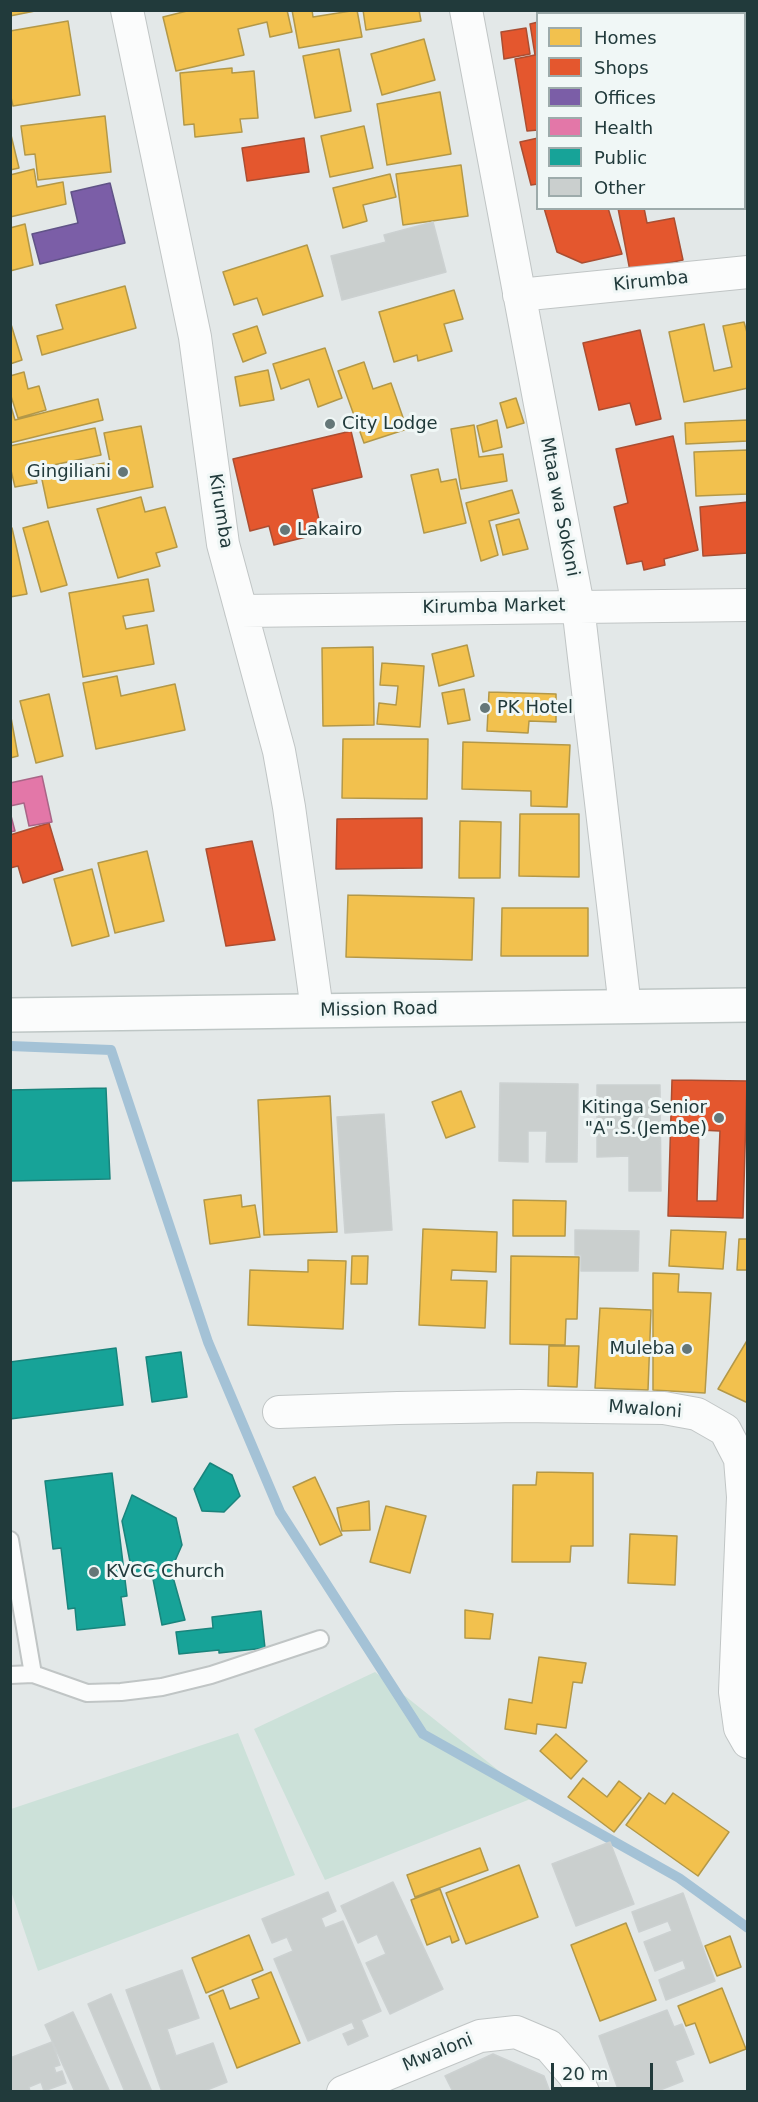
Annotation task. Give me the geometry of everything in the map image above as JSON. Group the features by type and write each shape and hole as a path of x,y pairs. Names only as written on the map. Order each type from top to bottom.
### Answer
{"street":[{"name":"Kirumba","path":"127,10 195,337 223,544 279,751 290,807 317,1010"},
{"name":"Mtaa wa Sokoni","path":"466,10 578,606 625,1007"},
{"name":"Kirumba","path":"519,295 747,272"},
{"name":"Kirumba Market","path":"241,611 747,605"},
{"name":"Mission Road","path":"10,1015 747,1005"},
{"name":"Mwaloni","path":"279,1412 520,1406 664,1408 697,1414 725,1430 740,1459 743,1497 735,1692 740,1728 747,1742"},
{"name":"Mwaloni","path":"343,2091 480,2036 516,2032 549,2046 574,2075 583,2091"}],"lane":[{"path":"10,1540 33,1674"},
{"path":"10,1676 33,1674 87,1693 121,1692 162,1687 211,1675 320,1640"}],"green space":[{"path":"375,1672 533,1798 325,1880 254,1729"},
{"path":"238,1733 295,1875 38,1971 11,1891 11,1809"}],"building: Homes":[{"path":"10,10 40,10 10,16"},
{"path":"191,10 287,10 292,32 270,37 267,22 238,29 244,55 176,71 163,17"},
{"path":"292,10 312,10 313,17 357,10 362,37 299,48"},
{"path":"363,10 419,10 421,21 366,30"},
{"path":"596,10 653,10 653,12 596,12"},
{"path":"673,10 724,10 724,12 674,12"},
{"path":"68,21 80,95 13,106 10,93 10,31"},
{"path":"424,39 435,80 382,95 371,54"},
{"path":"339,49 351,111 315,118 303,56"},
{"path":"232,68 232,73 254,71 258,118 240,119 242,132 195,137 194,124 184,125 180,73"},
{"path":"440,92 451,154 387,165 377,104"},
{"path":"105,116 111,172 38,180 35,154 25,155 21,126"},
{"path":"364,126 373,168 330,177 321,136"},
{"path":"10,131 19,168 10,170"},
{"path":"461,165 468,216 403,225 396,174"},
{"path":"34,169 37,187 63,182 66,204 10,217 10,175"},
{"path":"390,174 396,197 363,205 367,221 343,228 333,188"},
{"path":"25,224 33,265 10,271 10,228"},
{"path":"307,245 323,296 263,315 257,298 234,305 223,272"},
{"path":"125,286 136,328 42,355 37,336 63,329 56,305"},
{"path":"454,290 463,319 444,324 452,351 418,361 417,355 394,362 379,312"},
{"path":"10,321 22,360 10,364"},
{"path":"744,322 748,336 748,388 684,402 669,332 704,324 714,371 732,367 723,326"},
{"path":"257,326 266,353 243,362 233,334"},
{"path":"325,348 342,398 318,407 309,379 281,389 273,364"},
{"path":"364,362 373,389 391,383 407,429 364,443 338,371"},
{"path":"268,370 274,400 240,406 235,377"},
{"path":"24,372 28,389 39,386 46,410 18,418 10,393 10,376"},
{"path":"516,398 524,423 507,428 500,403"},
{"path":"98,399 103,420 10,443 10,403 15,420"},
{"path":"497,420 502,447 483,452 477,426"},
{"path":"748,420 748,441 686,444 685,423"},
{"path":"474,425 479,457 503,454 507,481 461,489 451,429"},
{"path":"141,426 153,487 48,508 41,475 110,462 104,433"},
{"path":"95,428 101,455 34,469 37,483 15,487 10,466 10,446"},
{"path":"748,450 748,494 696,496 694,452"},
{"path":"438,469 441,482 456,479 466,523 424,533 411,475"},
{"path":"512,490 519,513 489,521 498,555 481,561 466,503"},
{"path":"141,497 145,512 165,507 177,547 156,553 160,566 118,578 97,509"},
{"path":"519,519 528,549 503,555 496,525"},
{"path":"48,521 67,585 41,592 23,528"},
{"path":"12,528 27,594 10,597 10,529"},
{"path":"148,579 154,611 123,616 126,629 147,625 154,664 83,677 69,593"},
{"path":"467,645 474,676 439,686 432,654"},
{"path":"373,647 374,725 323,726 322,648"},
{"path":"382,663 424,666 420,727 377,724 379,703 396,705 398,686 380,685"},
{"path":"117,676 121,696 175,684 185,730 96,749 83,683"},
{"path":"464,689 470,720 448,724 442,693"},
{"path":"489,692 556,694 556,722 529,721 528,733 487,731"},
{"path":"49,694 63,756 36,763 20,701"},
{"path":"10,712 18,756 10,758"},
{"path":"343,739 428,739 427,799 342,798"},
{"path":"463,742 570,745 567,807 531,806 531,791 462,789"},
{"path":"520,814 579,814 579,877 519,876"},
{"path":"460,821 501,822 500,878 459,878"},
{"path":"147,851 164,921 115,933 98,863"},
{"path":"92,869 109,936 72,946 54,879"},
{"path":"348,895 474,898 472,960 346,957"},
{"path":"502,908 588,908 588,956 501,956"},
{"path":"461,1091 475,1127 446,1138 432,1102"},
{"path":"330,1096 337,1232 264,1235 258,1100"},
{"path":"241,1195 242,1207 255,1205 260,1237 210,1244 204,1200"},
{"path":"513,1200 566,1201 565,1236 513,1236"},
{"path":"423,1229 497,1232 496,1272 452,1270 451,1280 487,1281 485,1328 419,1325"},
{"path":"671,1230 726,1232 723,1269 669,1266"},
{"path":"739,1239 748,1239 748,1270 737,1270"},
{"path":"352,1256 368,1256 367,1284 351,1284"},
{"path":"511,1256 579,1257 577,1319 566,1319 565,1345 510,1344"},
{"path":"308,1260 346,1261 343,1329 248,1325 250,1270 308,1272"},
{"path":"653,1273 679,1274 678,1292 711,1293 705,1393 653,1390"},
{"path":"600,1308 651,1310 648,1390 595,1388"},
{"path":"748,1339 748,1403 718,1389"},
{"path":"549,1346 579,1346 577,1387 548,1386"},
{"path":"537,1472 593,1473 593,1546 571,1546 570,1562 512,1562 513,1485 536,1485"},
{"path":"315,1477 342,1535 320,1545 293,1487"},
{"path":"369,1501 370,1530 342,1531 337,1508"},
{"path":"386,1506 426,1516 410,1573 370,1562"},
{"path":"630,1534 677,1536 675,1585 628,1583"},
{"path":"465,1610 493,1614 490,1639 465,1638"},
{"path":"539,1657 586,1663 582,1683 573,1682 566,1728 537,1724 536,1734 505,1729 509,1699 532,1703"},
{"path":"556,1734 587,1761 571,1779 540,1751"},
{"path":"583,1778 607,1797 619,1781 641,1798 614,1832 568,1797"},
{"path":"649,1793 665,1804 673,1793 729,1832 698,1876 626,1825"},
{"path":"480,1848 488,1870 415,1897 407,1875"},
{"path":"519,1865 538,1917 466,1944 446,1893"},
{"path":"440,1889 459,1940 452,1943 450,1936 427,1945 411,1900"},
{"path":"626,1923 656,2000 600,2021 571,1945"},
{"path":"249,1935 263,1970 206,1993 192,1958"},
{"path":"730,1936 741,1967 717,1976 705,1946"},
{"path":"271,1972 300,2043 237,2068 209,1996 223,1990 230,2009 259,1998 252,1980"},
{"path":"722,1988 746,2049 710,2063 695,2023 686,2026 678,2006"}],"building: Shops":[{"path":"536,22 536,130 527,131 515,59 535,55 530,24"},
{"path":"526,28 530,54 504,59 501,32"},
{"path":"304,138 309,172 247,181 242,148"},
{"path":"536,138 536,184 531,185 520,142"},
{"path":"545,210 609,210 622,254 582,263 557,252"},
{"path":"618,210 644,210 647,223 674,218 683,260 630,271"},
{"path":"640,330 661,419 636,425 630,403 599,410 583,343"},
{"path":"351,431 362,477 312,489 322,533 274,545 269,526 250,531 233,459"},
{"path":"673,436 698,550 664,559 665,565 644,570 642,561 627,564 614,507 628,503 616,449"},
{"path":"748,502 748,553 703,556 700,507"},
{"path":"422,818 422,868 336,869 337,819"},
{"path":"49,823 63,870 23,883 18,866 10,868 10,835"},
{"path":"252,841 275,940 226,946 206,849"},
{"path":"672,1080 747,1081 743,1218 668,1216","holes":["699,1130 720,1131 717,1201 697,1201"]}],"building: Offices":[{"path":"110,183 125,243 40,264 32,234 78,223 71,192"}],"building: Health":[{"path":"42,776 52,822 29,826 24,803 10,806 10,783"},
{"path":"10,812 15,831 10,832"}],"building: Public":[{"path":"106,1088 110,1179 10,1181 10,1090"},
{"path":"116,1348 123,1405 10,1419 10,1362"},
{"path":"181,1352 187,1397 152,1402 146,1357"},
{"path":"210,1463 232,1475 240,1496 224,1512 202,1511 194,1489"},
{"name":"KVCC Church","path":"112,1473 127,1596 121,1597 125,1625 77,1630 75,1608 68,1609 61,1548 53,1549 45,1481"},
{"path":"132,1495 176,1518 182,1545 171,1570 185,1620 162,1625 153,1579 132,1572 122,1521"},
{"path":"261,1611 265,1648 179,1654 176,1632 213,1628 212,1617"}],"building: Other":[{"path":"433,222 446,272 342,300 331,256 386,242 384,235"},
{"path":"500,1083 578,1084 577,1162 546,1162 547,1131 528,1131 528,1162 499,1161"},
{"path":"597,1085 660,1085 661,1191 629,1191 629,1156 597,1157"},
{"path":"384,1114 392,1230 345,1233 337,1117"},
{"path":"575,1230 639,1231 638,1271 581,1271 581,1255 575,1255"},
{"path":"610,1842 634,1904 576,1926 552,1864"},
{"path":"393,1882 443,1989 390,2014 366,1963 386,1954 377,1934 358,1943 341,1906"},
{"path":"328,1892 336,1911 321,1918 325,1928 343,1921 381,2011 361,2020 368,2036 348,2045 343,2034 355,2029 352,2022 308,2041 274,1959 293,1951 287,1937 272,1943 262,1919"},
{"path":"683,1893 715,1981 666,2000 659,1980 686,1969 683,1960 655,1971 644,1942 672,1931 668,1921 639,1932 632,1912"},
{"path":"182,1970 199,2018 167,2029 176,2056 213,2043 227,2082 202,2092 162,2092 126,1990"},
{"path":"111,1994 152,2092 125,2092 88,2004"},
{"path":"667,2010 674,2027 682,2024 694,2054 675,2061 683,2081 655,2092 619,2092 599,2036"},
{"path":"73,2012 110,2092 75,2092 45,2025"},
{"path":"52,2042 60,2065 54,2067 56,2073 62,2071 66,2083 44,2091 41,2082 29,2087 30,2092 10,2092 10,2058"},
{"path":"493,2054 544,2076 550,2092 453,2092 445,2076"}],"waterway":[{"path":"10,1046 111,1050 208,1342 280,1512 423,1734 679,1878 748,1928"}],"place":[{"name":"City Lodge","path":"330,424"},
{"name":"Gingiliani","path":"123,472"},
{"name":"Lakairo","path":"285,530"},
{"name":"PK Hotel","path":"485,708"},
{"name":"Kitinga Senior \"A\".S.(Jembe)","path":"719,1118"},
{"name":"Muleba","path":"687,1349"},
{"name":"KVCC Church","path":"94,1572"}]}
